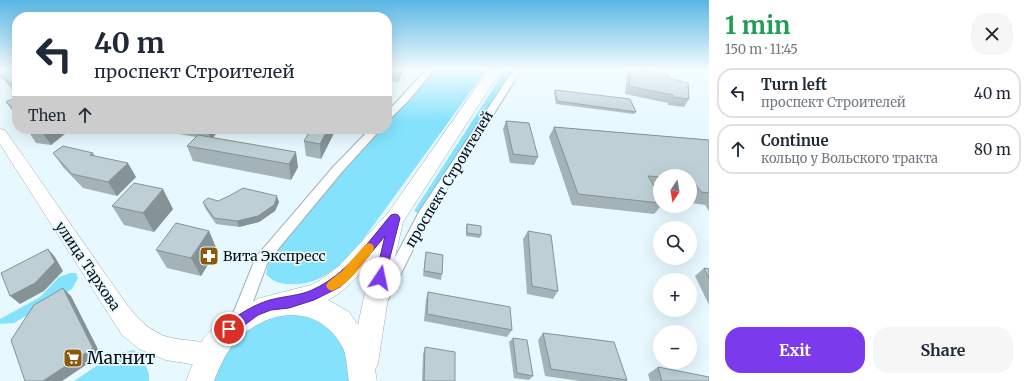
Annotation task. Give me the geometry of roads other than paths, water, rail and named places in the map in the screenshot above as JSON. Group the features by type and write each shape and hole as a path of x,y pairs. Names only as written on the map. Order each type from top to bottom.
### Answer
{"main road":[{"name":"проспект Строителей","path":"289,302 314,295 336,283 347,273 395,218 484,87"},
{"name":"улица Тархова","path":"0,133 81,256 130,327 138,336 150,343 167,349 209,355"},
{"name":"проспект Строителей","path":"363,374 382,265 395,218"},
{"path":"186,381 209,355 221,336 238,321 254,311 271,305 289,302 304,303 318,307 343,323 359,350 363,374"},
{"path":"200,381 209,355"}],"street":[{"path":"392,112 416,87"},
{"name":"проспект Строителей","path":"374,314 424,215 506,87"},
{"path":"238,321 261,261 338,169 371,134"}],"place":[{"name":"Вита Экспресс","path":"209,256"},
{"name":"Магнит","path":"73,358"}]}
